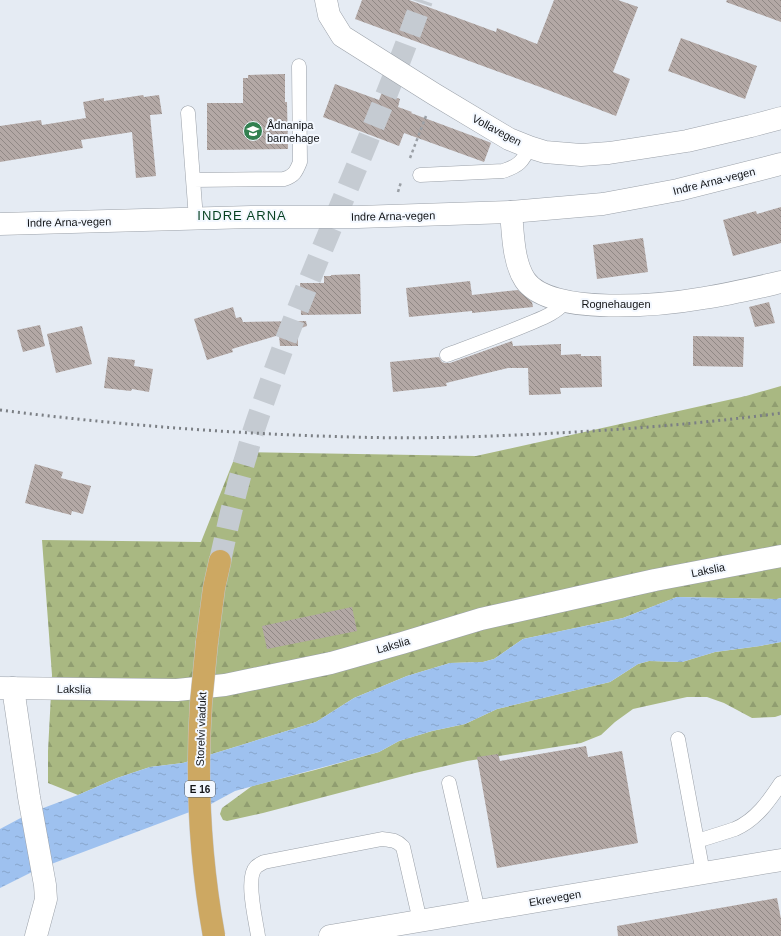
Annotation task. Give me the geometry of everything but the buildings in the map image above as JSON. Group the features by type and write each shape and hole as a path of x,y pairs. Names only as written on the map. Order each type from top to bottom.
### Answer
{"highway":[{"name":"Storelvi viadukt","path":"214,936 204,867 200,808 200,750 201,703 206,642 214,588 220,561"}],"street":[{"name":"Vollavegen","path":"326,0 329,15 342,36 509,139 545,152 581,154 609,153 687,141 781,118"},
{"name":"Indre Arna-vegen","path":"0,224 251,217 373,217 511,212 603,204 648,196 781,164"},
{"name":"Rognehaugen","path":"511,212 515,252 525,281 542,294 565,302 587,305 617,306 676,302 703,299 781,282"},
{"name":"Lakslia","path":"7,688 177,690 225,686 331,663 481,619 655,580 781,556"},
{"path":"7,688 45,885 46,900 36,936"},
{"name":"Ekrevegen","path":"330,936 781,860"}],"lane":[{"path":"193,180 284,179 291,177 297,171 300,162 299,66"},
{"path":"188,113 196,219"},
{"path":"420,175 504,171 520,163 525,157 529,147"},
{"path":"448,355 553,313 565,302"},
{"path":"678,739 703,873"},
{"path":"449,783 478,911"},
{"path":"697,840 737,828 754,817 766,805 781,784"},
{"path":"258,936 250,887 252,874 256,867 264,862 382,840 398,841 404,848 420,921"}],"path":[{"path":"409,161 434,94"},
{"path":"395,198 404,176"}],"green space":[{"path":"781,386 781,598 677,597 623,618 523,639 494,659 483,662 450,663 407,676 354,698 316,722 183,763 150,767 117,778 78,795 48,783 52,675 42,540 201,542 237,452 476,456 746,396"},
{"path":"781,642 781,715 775,717 752,718 724,703 707,697 687,697 633,709 615,722 601,735 581,743 467,761 227,821 223,820 220,814 222,808 252,786 379,752 399,741 432,731 465,724 497,709 610,682 638,664 649,661 682,662 715,652"}],"water":[{"path":"677,597 781,598 781,642 715,652 682,662 649,661 638,664 610,682 497,709 465,724 432,731 399,741 379,752 235,791 211,804 38,869 0,888 0,829 30,813 78,795 117,778 150,767 183,763 316,722 354,698 407,676 450,663 483,662 494,659 523,639 623,618"}],"tunnel":[{"path":"220,561 243,466 273,375 309,281 405,47 422,0"}],"railway":[{"path":"0,410 88,420 220,431 376,438 492,436 599,431 781,413"}],"place":[{"name":"Ådnanipa barnehage","path":"253,131"}],"district":[{"name":"INDRE ARNA","path":"242,215"}]}
